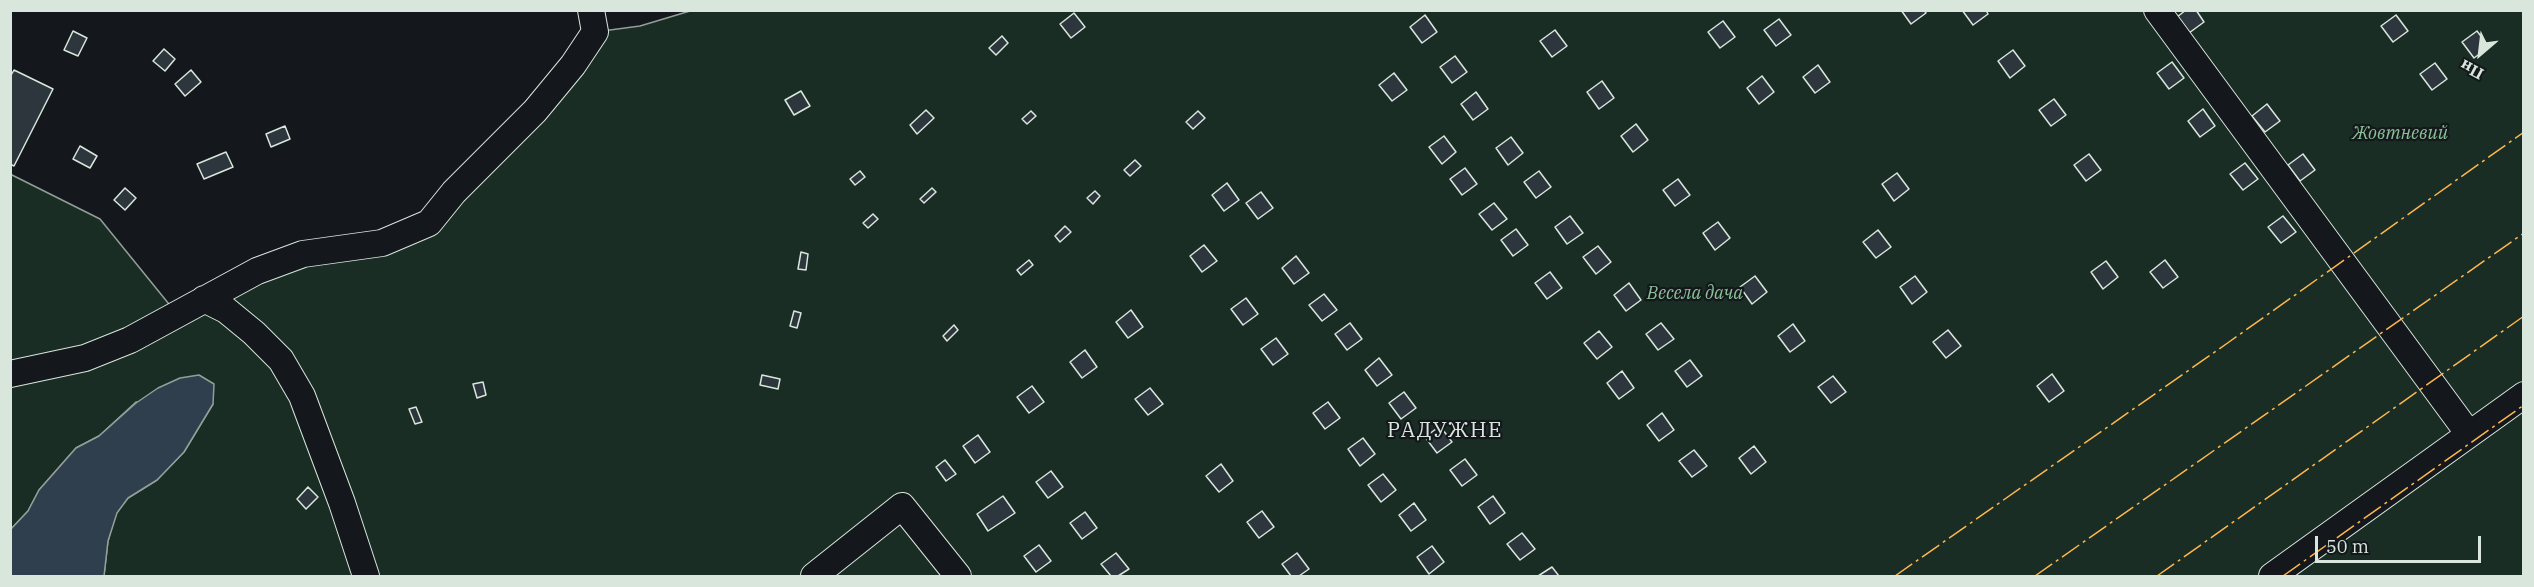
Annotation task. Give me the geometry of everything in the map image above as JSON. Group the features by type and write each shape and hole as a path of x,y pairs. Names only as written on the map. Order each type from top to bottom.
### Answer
{"street":[{"path":"10,374 85,358 121,344 257,272 303,254 382,243 429,223 454,192 535,111 573,65 595,32 591,10"},
{"path":"2157,10 2469,434"},
{"path":"204,299 226,310 254,333 280,360 298,389 342,502 366,576"},
{"path":"2272,576 2523,394"},
{"path":"814,576 902,506 958,576"}],"green space":[{"path":"690,11 2523,11 2523,576 104,576 108,541 116,513 128,498 157,480 184,452 213,404 136,402 99,436 76,448 39,490 28,511 11,529 10,174 100,219 177,314 216,293 411,232 595,32 640,26"}],"water":[{"path":"199,375 214,384 213,404 184,452 157,480 128,498 117,513 108,541 104,576 11,576 11,529 28,511 39,490 76,448 99,436 136,403 158,388 180,378"}],"building":[{"path":"1901,10 1924,10 1926,13 1911,24"},
{"path":"1962,10 1986,10 1988,14 1973,25"},
{"path":"2186,10 2196,10 2204,22 2189,33 2177,17"},
{"path":"1074,13 1085,27 1071,38 1060,24"},
{"path":"1425,15 1437,32 1422,43 1410,27"},
{"path":"2396,15 2408,31 2393,42 2381,26"},
{"path":"1779,19 1791,35 1776,46 1764,30"},
{"path":"1723,21 1735,37 1720,48 1708,32"},
{"path":"1555,30 1567,46 1552,57 1540,41"},
{"path":"73,31 87,38 78,56 64,50"},
{"path":"2477,31 2489,47 2474,58 2462,42"},
{"path":"1002,36 1008,43 996,55 989,48"},
{"path":"164,49 175,59 165,71 153,61"},
{"path":"2013,50 2025,66 2010,78 1998,61"},
{"path":"1455,56 1467,72 1452,83 1440,67"},
{"path":"2172,62 2184,78 2169,89 2157,73"},
{"path":"2435,63 2447,79 2432,90 2420,74"},
{"path":"1818,65 1830,82 1815,93 1803,77"},
{"path":"14,70 53,89 14,166 10,164 10,77"},
{"path":"191,70 201,82 185,96 175,84"},
{"path":"1394,73 1407,90 1392,101 1379,85"},
{"path":"1762,76 1774,92 1759,104 1747,88"},
{"path":"1602,81 1614,98 1599,109 1587,92"},
{"path":"801,91 810,106 794,115 785,100"},
{"path":"1476,92 1488,109 1473,120 1461,104"},
{"path":"2054,99 2066,115 2051,126 2039,110"},
{"path":"2267,104 2280,121 2265,132 2252,116"},
{"path":"2203,109 2215,126 2200,137 2188,121"},
{"path":"926,110 934,118 917,134 910,125"},
{"path":"1031,111 1036,116 1027,124 1022,119"},
{"path":"1198,111 1205,118 1193,129 1186,122"},
{"path":"1636,124 1648,140 1633,152 1621,136"},
{"path":"285,126 290,139 271,147 266,134"},
{"path":"1444,136 1456,152 1442,164 1429,147"},
{"path":"1511,137 1523,153 1508,165 1496,148"},
{"path":"80,146 97,156 90,168 73,159"},
{"path":"226,152 233,167 204,179 197,164"},
{"path":"2089,154 2101,170 2086,181 2074,165"},
{"path":"2303,154 2315,170 2300,181 2288,165"},
{"path":"1135,160 1141,166 1130,176 1124,170"},
{"path":"2245,163 2258,179 2243,190 2230,174"},
{"path":"1465,168 1477,184 1462,195 1450,179"},
{"path":"860,171 865,177 855,185 850,179"},
{"path":"1539,171 1551,187 1536,198 1524,182"},
{"path":"1897,173 1909,189 1894,201 1882,184"},
{"path":"1678,179 1690,195 1675,206 1663,190"},
{"path":"1227,183 1239,200 1224,211 1212,195"},
{"path":"125,188 136,198 125,210 114,200"},
{"path":"932,188 936,192 924,203 920,199"},
{"path":"1095,191 1100,196 1093,204 1087,198"},
{"path":"1261,192 1273,208 1258,219 1246,203"},
{"path":"1494,203 1507,219 1492,230 1479,214"},
{"path":"873,214 878,219 868,228 863,223"},
{"path":"1570,216 1583,233 1567,244 1555,227"},
{"path":"2283,216 2296,232 2281,243 2268,227"},
{"path":"1718,222 1730,238 1715,250 1703,233"},
{"path":"1065,226 1071,232 1060,242 1055,236"},
{"path":"1516,229 1528,245 1513,256 1501,240"},
{"path":"1878,230 1891,247 1876,258 1863,242"},
{"path":"1204,245 1217,261 1202,272 1190,256"},
{"path":"1598,246 1611,262 1596,274 1583,257"},
{"path":"801,252 808,254 806,270 798,269"},
{"path":"1296,256 1309,273 1294,284 1282,268"},
{"path":"1029,260 1033,265 1021,275 1017,270"},
{"path":"2165,260 2178,277 2163,288 2150,272"},
{"path":"2106,261 2118,277 2103,289 2091,272"},
{"path":"1550,272 1562,288 1547,299 1535,283"},
{"path":"1755,276 1767,292 1752,304 1740,287"},
{"path":"1915,276 1927,292 1912,304 1900,287"},
{"path":"1629,283 1641,300 1626,311 1614,295"},
{"path":"1324,294 1337,310 1322,321 1309,305"},
{"path":"1246,298 1258,314 1243,325 1231,309"},
{"path":"1131,310 1143,327 1128,338 1116,322"},
{"path":"794,311 801,313 797,328 790,326"},
{"path":"1350,323 1362,339 1347,350 1335,334"},
{"path":"1661,323 1674,339 1658,350 1646,334"},
{"path":"1793,324 1805,341 1790,352 1778,336"},
{"path":"954,325 958,330 947,341 943,336"},
{"path":"1948,330 1961,346 1946,358 1933,342"},
{"path":"1599,331 1612,347 1597,359 1584,343"},
{"path":"1276,338 1288,354 1273,365 1261,349"},
{"path":"1085,350 1097,367 1082,378 1070,362"},
{"path":"1379,358 1392,375 1377,386 1365,370"},
{"path":"1690,360 1702,376 1687,387 1675,371"},
{"path":"1622,371 1634,388 1619,399 1607,383"},
{"path":"2052,374 2064,391 2049,402 2037,386"},
{"path":"762,375 780,379 778,389 760,385"},
{"path":"1833,376 1846,392 1831,403 1818,387"},
{"path":"483,382 486,395 477,398 473,384"},
{"path":"1032,386 1044,402 1029,413 1017,397"},
{"path":"1150,388 1163,404 1148,415 1135,399"},
{"path":"1404,392 1416,408 1401,419 1389,403"},
{"path":"1328,402 1340,418 1325,429 1313,413"},
{"path":"416,407 422,422 415,424 409,409"},
{"path":"1662,413 1674,430 1659,441 1647,425"},
{"path":"1440,426 1452,442 1437,453 1425,437"},
{"path":"978,435 990,452 975,463 963,446"},
{"path":"1363,438 1375,454 1360,466 1348,449"},
{"path":"1754,446 1766,462 1751,474 1739,458"},
{"path":"1694,450 1707,466 1692,477 1679,461"},
{"path":"1465,459 1477,475 1462,486 1450,470"},
{"path":"945,460 956,474 946,481 936,467"},
{"path":"1221,464 1233,481 1219,492 1206,476"},
{"path":"1051,471 1063,487 1048,498 1036,482"},
{"path":"1383,474 1396,490 1381,502 1368,485"},
{"path":"308,487 318,497 306,509 297,499"},
{"path":"1003,496 1015,513 988,531 977,514"},
{"path":"1493,496 1505,513 1490,524 1478,507"},
{"path":"1414,503 1426,520 1411,531 1399,515"},
{"path":"1262,511 1274,527 1259,538 1247,522"},
{"path":"1085,512 1097,528 1082,539 1070,523"},
{"path":"1522,533 1535,549 1520,560 1507,544"},
{"path":"1039,545 1051,561 1036,572 1024,556"},
{"path":"1432,546 1444,562 1429,574 1417,557"},
{"path":"1116,553 1129,569 1118,576 1111,576 1101,564"},
{"path":"1297,553 1309,569 1299,576 1291,576 1282,564"},
{"path":"1552,567 1559,576 1538,576"}],"power":[{"path":"1895,576 2524,132"},
{"path":"2035,576 2524,233"},
{"path":"2157,576 2524,316"},
{"path":"2283,576 2524,405"}],"district":[{"name":"РАДУЖНЕ","path":"1445,431"}],"park label":[{"name":"Жовтневий","path":"2400,134"},
{"name":"Весела дача","path":"1695,294"}]}
